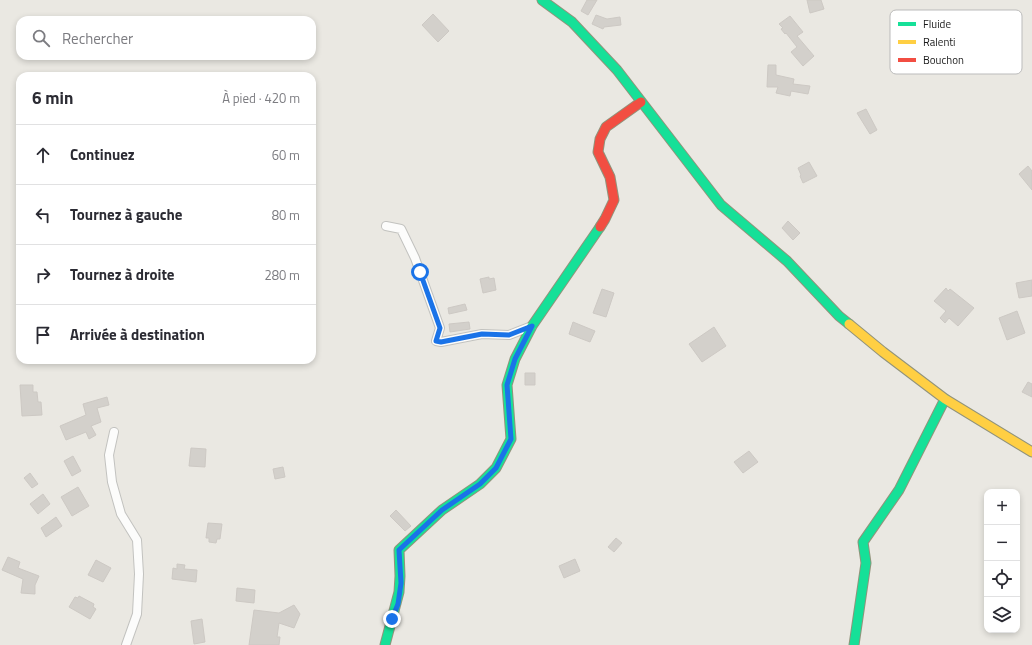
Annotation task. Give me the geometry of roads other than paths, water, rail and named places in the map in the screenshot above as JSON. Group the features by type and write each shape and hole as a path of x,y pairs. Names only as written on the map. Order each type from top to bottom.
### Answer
{"street":[{"path":"542,0 572,22 617,70 720,205 787,261 839,316 882,352 945,399 1032,452"},
{"path":"385,645 398,604 401,583 399,550 442,510 480,484 496,468 511,439 507,385 515,359 532,326 605,219 614,200 610,177 598,152 600,139 606,128 641,102"},
{"path":"386,226 402,229 415,258 440,328 436,341 441,342 482,334 509,335 532,326"},
{"path":"854,645 866,563 863,542 899,490 945,399"},
{"path":"114,432 109,455 112,482 121,514 137,540 139,574 137,614 126,645"}]}
